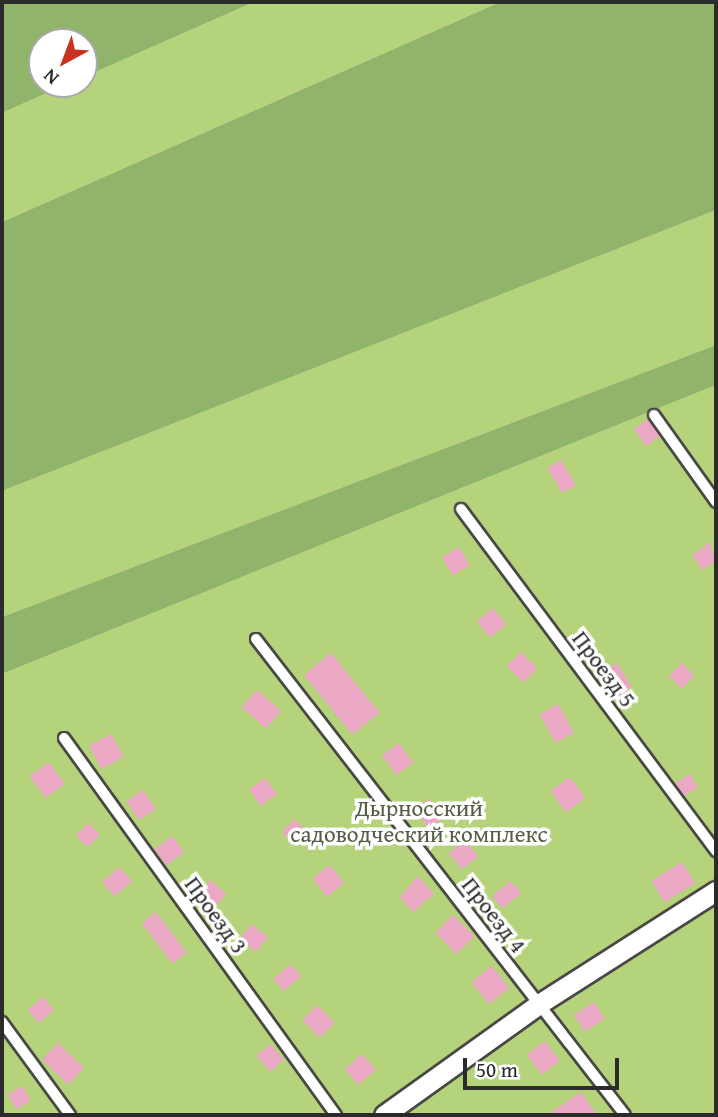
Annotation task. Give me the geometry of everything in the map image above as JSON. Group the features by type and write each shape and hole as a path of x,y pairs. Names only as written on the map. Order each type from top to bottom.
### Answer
{"street":[{"path":"384,1115 539,1004 716,891"}],"lane":[{"path":"654,415 716,502"},
{"name":"Проезд 5","path":"461,509 716,852"},
{"name":"Проезд 4","path":"256,639 625,1115"},
{"name":"Проезд 3","path":"64,738 336,1115"},
{"path":"2,1022 70,1115"}],"green space":[{"path":"2,2 254,2 98,71 98,28 28,28 28,98 36,98 2,113"},
{"path":"254,2 500,2 2,222 2,113 36,98 98,98 98,71"},
{"path":"500,2 716,2 716,210 2,491 2,222"},
{"path":"716,210 716,345 2,617 2,491"},
{"path":"716,345 716,385 2,674 2,617"},
{"name":"Дырносский садоводческий комплекс","path":"716,385 716,1115 2,1115 2,674"}],"building":[{"path":"648,419 660,436 646,446 634,429"},
{"path":"561,460 576,485 562,493 547,468"},
{"path":"709,542 716,560 703,570 692,556"},
{"path":"459,547 470,565 453,575 442,557"},
{"path":"493,608 506,624 490,638 477,621"},
{"path":"521,652 537,668 523,682 507,666"},
{"path":"331,653 379,713 352,735 304,675"},
{"path":"617,663 632,688 613,699 598,674"},
{"path":"682,663 694,676 681,688 669,675"},
{"path":"257,690 281,711 266,728 242,707"},
{"path":"558,704 574,733 556,743 540,714"},
{"path":"111,734 124,757 102,769 89,746"},
{"path":"399,743 413,762 396,775 382,755"},
{"path":"49,762 65,784 45,798 30,776"},
{"path":"690,774 698,788 683,796 675,782"},
{"path":"570,777 585,798 566,812 551,791"},
{"path":"266,778 277,795 260,806 249,789"},
{"path":"143,790 156,809 139,820 126,801"},
{"path":"429,799 442,819 428,828 415,808"},
{"path":"294,819 308,832 296,845 282,832"},
{"path":"89,823 100,835 87,847 76,835"},
{"path":"172,836 184,852 166,865 154,849"},
{"path":"465,840 478,856 462,870 449,853"},
{"path":"682,862 695,883 665,902 651,881"},
{"path":"330,865 344,883 327,897 313,879"},
{"path":"120,867 132,882 114,896 102,881"},
{"path":"418,876 434,894 413,912 400,897"},
{"path":"211,880 226,894 215,907 199,892"},
{"path":"511,881 521,894 502,908 492,896"},
{"path":"156,912 187,953 172,964 142,923"},
{"path":"453,915 474,936 457,954 435,933"},
{"path":"252,924 268,938 255,952 240,938"},
{"path":"291,964 301,976 284,991 273,979"},
{"path":"492,966 509,988 489,1004 472,982"},
{"path":"43,997 54,1010 39,1023 28,1010"},
{"path":"594,1002 605,1019 585,1032 574,1015"},
{"path":"317,1005 335,1023 320,1038 302,1020"},
{"path":"545,1041 560,1061 542,1075 527,1055"},
{"path":"58,1043 84,1068 68,1085 42,1060"},
{"path":"270,1044 284,1060 270,1072 256,1056"},
{"path":"362,1054 376,1070 358,1085 345,1069"},
{"path":"22,1086 31,1101 16,1109 7,1095"},
{"path":"581,1092 597,1115 547,1115"}]}
